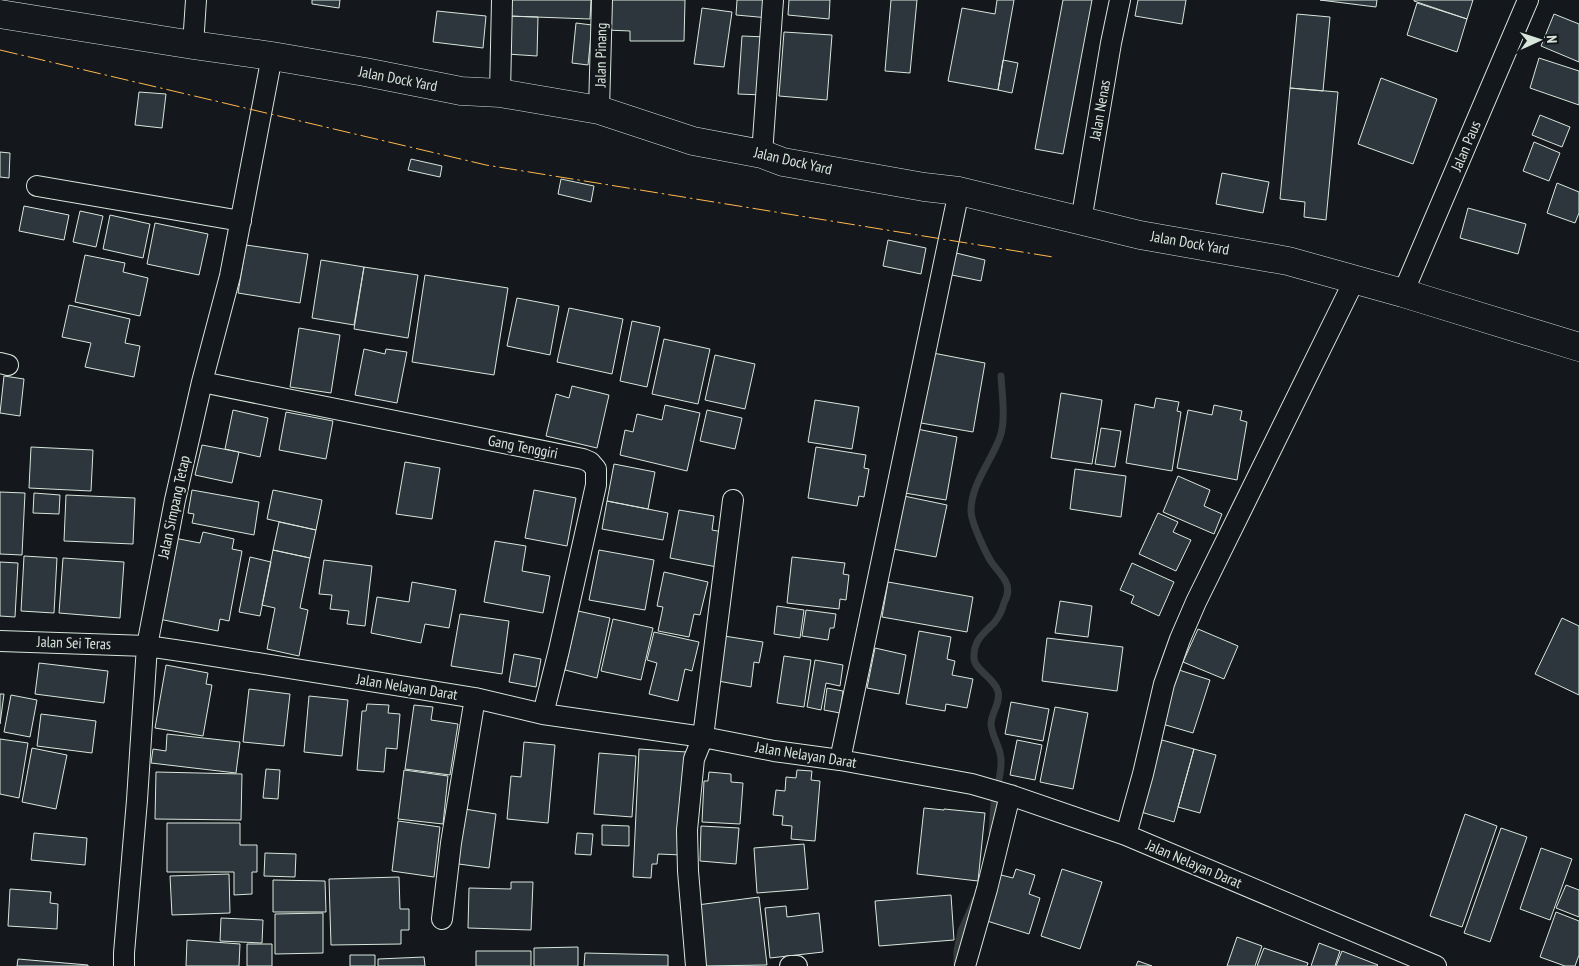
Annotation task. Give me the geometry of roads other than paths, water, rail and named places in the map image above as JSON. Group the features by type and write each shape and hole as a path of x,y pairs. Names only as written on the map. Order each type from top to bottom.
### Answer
{"street":[{"path":"193,45 196,0"},
{"path":"500,93 502,0"},
{"name":"Jalan Pinang","path":"599,110 602,0"},
{"path":"762,154 773,0"},
{"name":"Jalan Nenas","path":"1081,221 1120,0"},
{"name":"Jalan Paus","path":"1403,293 1528,0"},
{"name":"Jalan Dock Yard","path":"11,10 193,45 272,56 461,91 500,93 599,110 693,140 762,154 784,162 924,187 959,191 1140,235 1288,261 1403,293 1579,347"},
{"name":"Jalan Simpang Tetap","path":"124,966 147,646 175,500 202,382 230,276 272,56"},
{"path":"37,186 241,221"},
{"path":"840,760 959,191"},
{"path":"1126,835 1143,774 1164,684 1180,639 1200,593 1355,279"},
{"name":"Gang Tenggiri","path":"202,382 590,462 596,469 596,485 543,714"},
{"path":"696,966 690,903 687,830 694,760 702,737 733,500"},
{"name":"Jalan Sei Teras","path":"0,641 147,646"},
{"name":"Jalan Nelayan Darat","path":"147,646 475,698 543,714 702,737 972,784 1007,794 1126,835 1412,962 1436,966"},
{"path":"442,919 451,843 475,698"},
{"path":"965,966 988,889 1007,794"},
{"path":"790,966 797,966"}],"waterway":[{"path":"992,832 1001,755 991,724 999,695 993,682 977,666 974,652 979,638 999,616 1008,590 1005,579 992,563 983,545 973,522 971,511 974,492 1002,430 1001,376"},
{"path":"957,966 957,951 961,931 975,900"}]}
